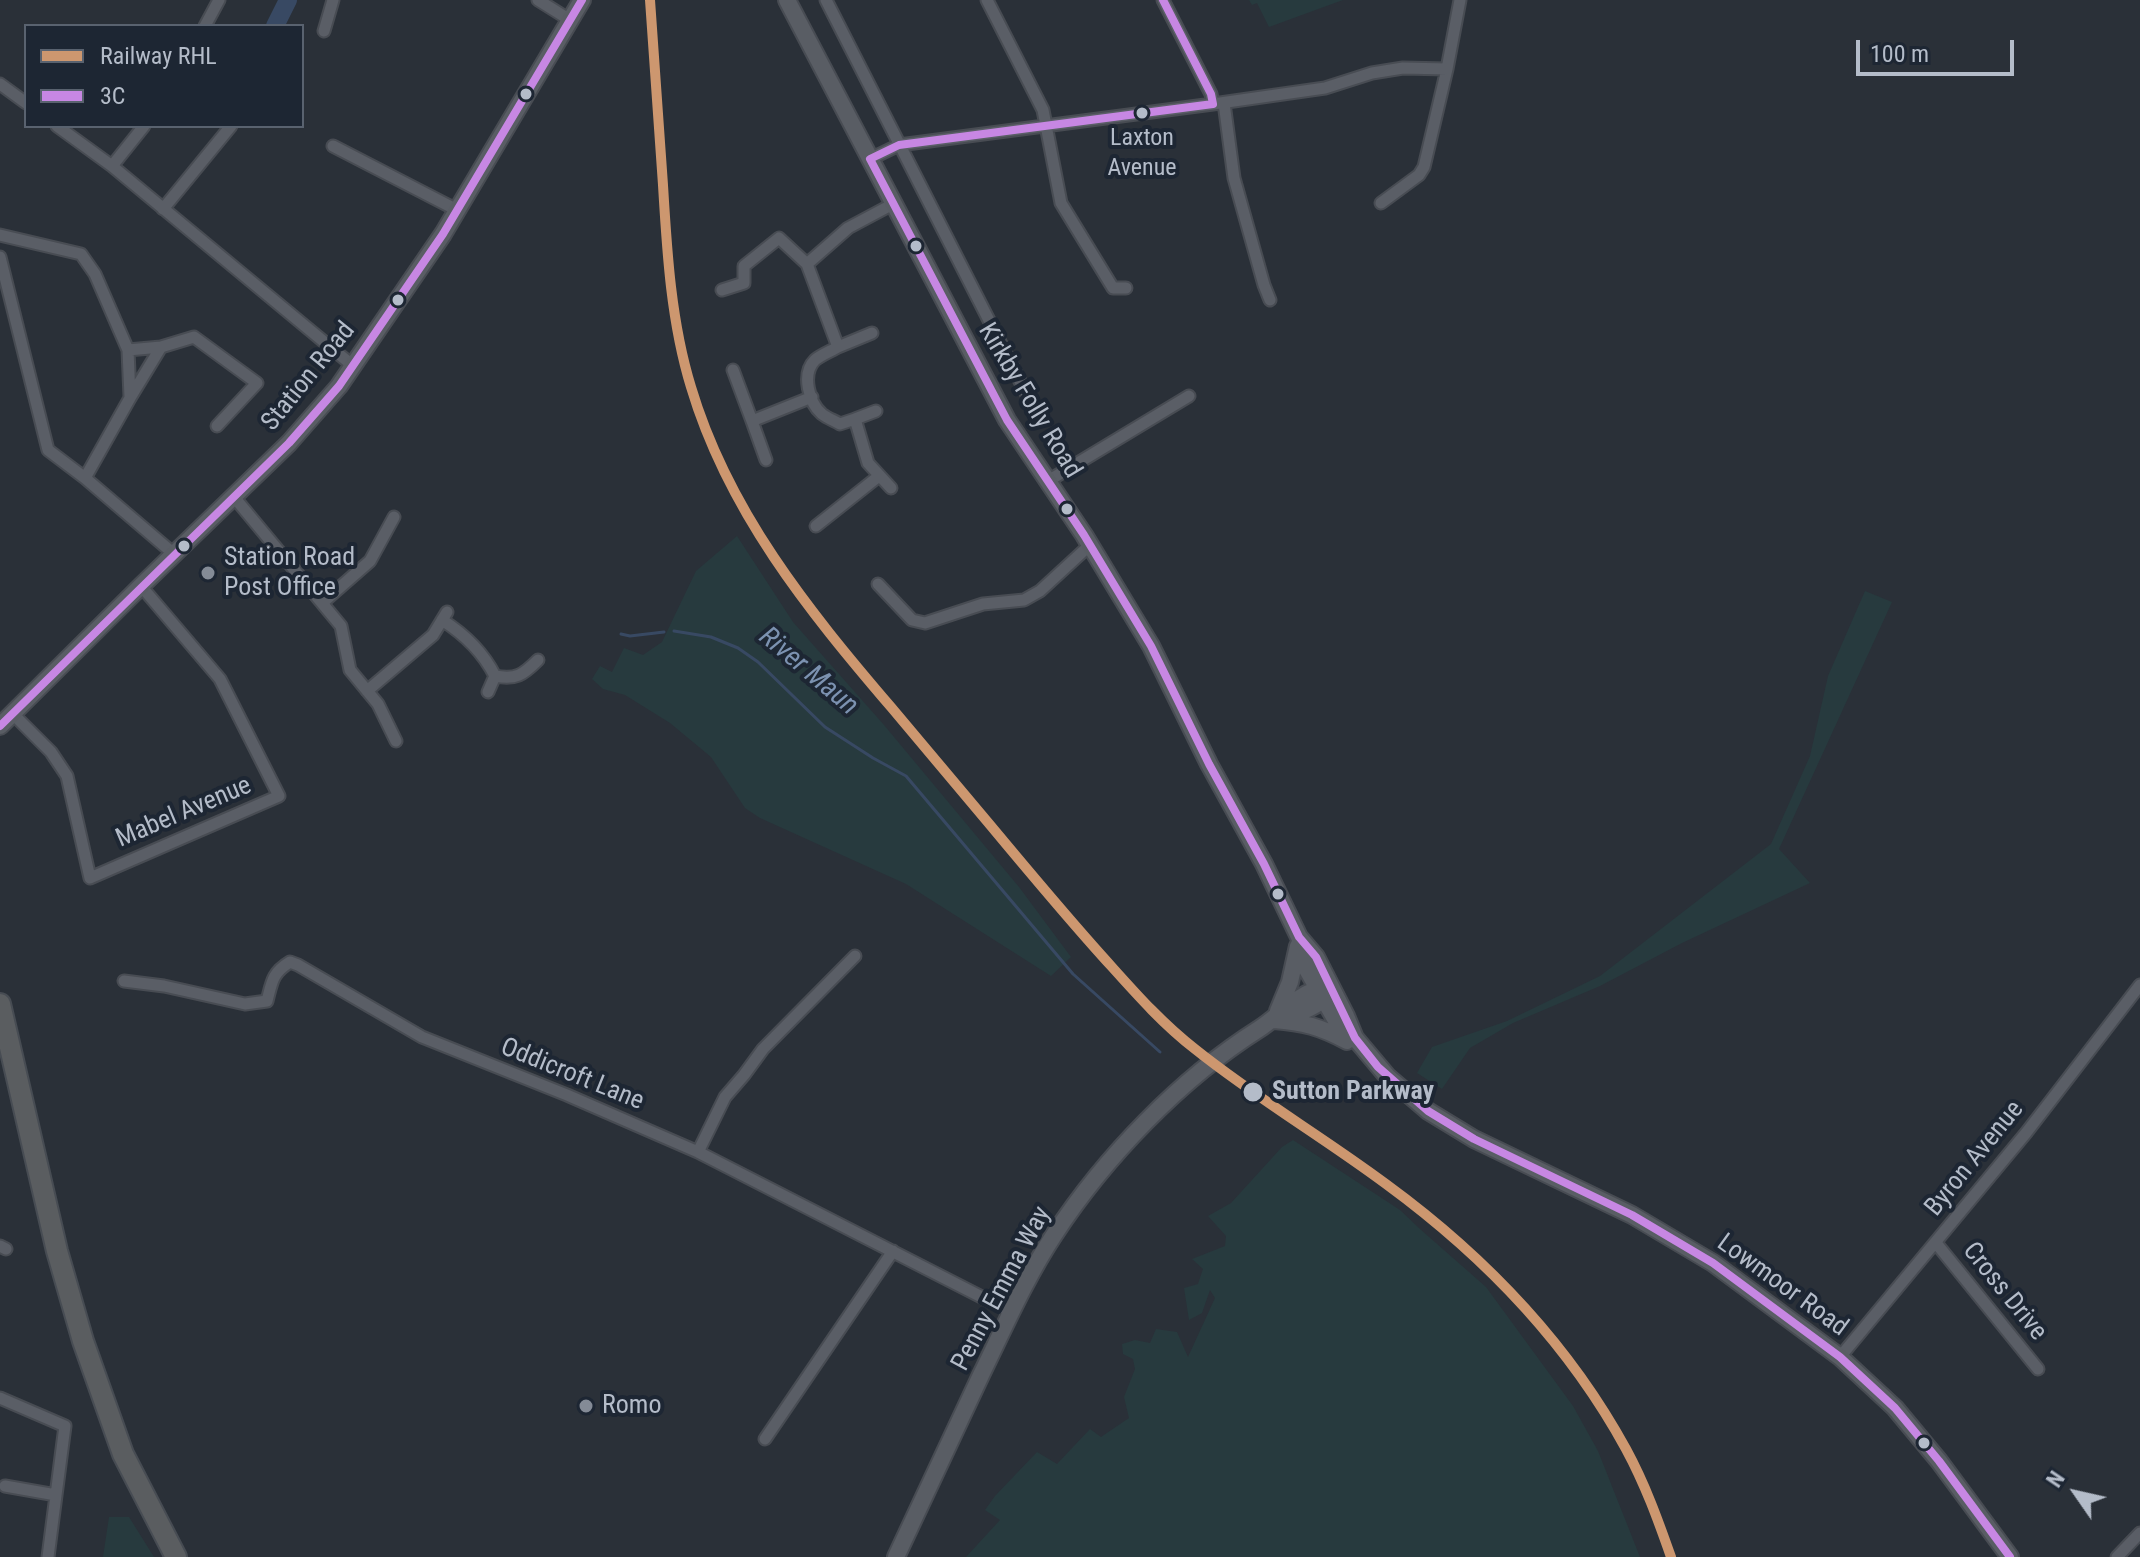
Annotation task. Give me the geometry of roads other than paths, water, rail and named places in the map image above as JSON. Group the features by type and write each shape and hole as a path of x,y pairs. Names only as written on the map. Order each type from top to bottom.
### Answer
{"highway":[{"path":"0,1004 57,1251 83,1341 123,1454 176,1557"}],"main road":[{"name":"Station Road","path":"0,726 289,443 339,386 436,245 582,0"},
{"name":"Kirkby Folly Road","path":"787,0 1007,420 1090,545 1151,646 1299,937"},
{"name":"Lowmoor Road","path":"1299,937 1305,966 1324,993 1338,1024 1355,1038 1387,1076 1428,1111 1474,1139 1632,1215 1713,1263 1840,1357 1895,1408 1939,1461 2010,1557"},
{"path":"1299,937 1290,982 1274,1020 1318,1027 1366,1052"},
{"name":"Penny Emma Way","path":"896,1557 1011,1312 1052,1237 1073,1208 1127,1143 1189,1082 1274,1020 1293,1001 1324,993"}],"street":[{"path":"206,24 219,0"},
{"path":"324,31 333,0"},
{"path":"538,0 570,20"},
{"name":"Kirkby Folly Road","path":"826,0 1027,395"},
{"path":"987,0 1043,110 1061,203 1113,288 1126,288"},
{"path":"1163,0 1218,104 1234,178 1270,300"},
{"path":"1381,203 1419,175 1424,167 1460,0"},
{"path":"870,159 899,145 1325,88 1372,73 1403,68 1447,69"},
{"path":"0,84 24,102"},
{"path":"60,128 112,166 352,365"},
{"path":"112,166 142,128"},
{"path":"163,209 229,128"},
{"path":"333,146 457,210"},
{"path":"807,264 848,228 893,204"},
{"path":"0,235 81,254 95,274 128,350 130,398"},
{"path":"722,290 744,283 744,266 779,238 807,264 838,347"},
{"path":"0,257 48,450 174,554"},
{"path":"872,333 815,360 807,381 822,414 840,424 876,411"},
{"path":"128,350 161,347 194,337 257,383 217,426"},
{"path":"85,478 161,347"},
{"path":"733,370 766,460"},
{"path":"1048,481 1189,396"},
{"path":"752,421 812,397"},
{"path":"855,419 868,463 891,488"},
{"path":"816,526 879,476"},
{"path":"234,497 341,626 350,670 378,704 396,741"},
{"path":"322,603 370,561 394,517"},
{"path":"878,584 912,620 925,623 983,604 1024,600 1040,591 1090,545"},
{"name":"Mabel Avenue","path":"13,714 51,752 67,776 90,878 279,796 220,679 141,586"},
{"path":"367,691 433,635 445,616 489,663 495,676 488,692"},
{"path":"495,676 509,678 525,673 538,660"},
{"path":"698,1152 725,1097 763,1049 855,956"},
{"name":"Oddicroft Lane","path":"124,981 164,986 245,1004 267,1001 274,975 290,962 422,1037 698,1152 1011,1312"},
{"name":"Byron Avenue","path":"1840,1357 2026,1133 2140,985"},
{"name":"Cross Drive","path":"1936,1243 2038,1369"},
{"path":"765,1439 893,1251"},
{"path":"0,1398 65,1426 48,1557"},
{"path":"5,1486 56,1495"},
{"path":"2117,1557 2140,1533"}],"waterway":[{"name":"River Maun","path":"276,24 288,0"},
{"name":"River Maun","path":"674,631 711,637 738,648 758,662 825,727 906,776 1073,974 1160,1052"},
{"name":"River Maun","path":"621,634 630,636 664,632"}],"rail line":[{"name":"RHL","path":"650,0 668,261 684,362 707,432 726,476 774,557 860,670 1066,915 1152,1010 1218,1067 1422,1211 1521,1303 1578,1373 1603,1410 1639,1475 1671,1557"}],"place":[{"name":"Laxton Avenue","path":"1142,113"},
{"name":"Station Road Post Office","path":"208,573"},
{"name":"Sutton Parkway","path":"1253,1092"},
{"name":"Romo","path":"586,1406"}]}
